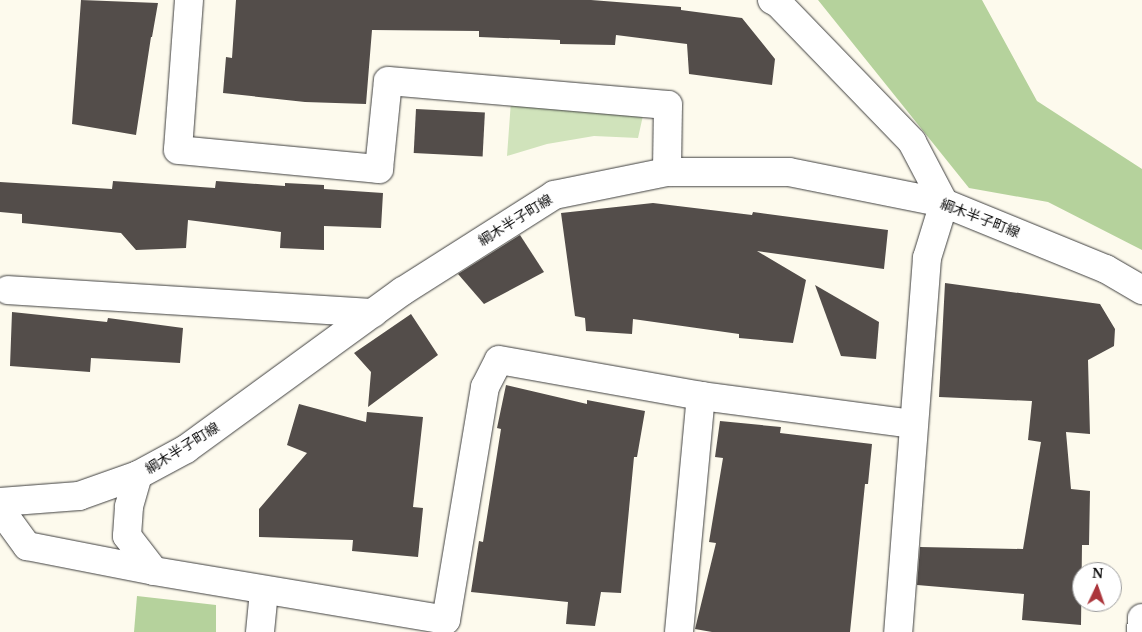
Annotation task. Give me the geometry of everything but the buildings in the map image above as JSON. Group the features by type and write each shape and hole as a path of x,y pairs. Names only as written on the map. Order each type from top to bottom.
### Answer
{"street":[{"path":"189,0 178,150 380,169 388,81 668,104 667,172"},
{"path":"772,0 778,3 912,142 944,203 928,258 913,424 898,632"},
{"name":"綱木半子町線","path":"0,502 79,496 138,476 186,449 403,291 554,195 667,172 789,172 944,203 1106,269 1142,290"},
{"path":"8,290 373,313"},
{"path":"0,508 27,546 264,591 446,620 484,387 499,360 701,396 913,424"},
{"path":"679,632 701,396"},
{"path":"138,476 129,507 127,536 154,571"},
{"path":"260,632 264,591"},
{"path":"1141,632 1142,618"}],"green space":[{"path":"818,0 982,0 1037,101 1142,169 1142,250 1048,202 969,188"},
{"path":"511,101 644,111 638,138 594,136 547,144 507,156"},
{"path":"137,596 216,605 216,632 134,632"}]}
